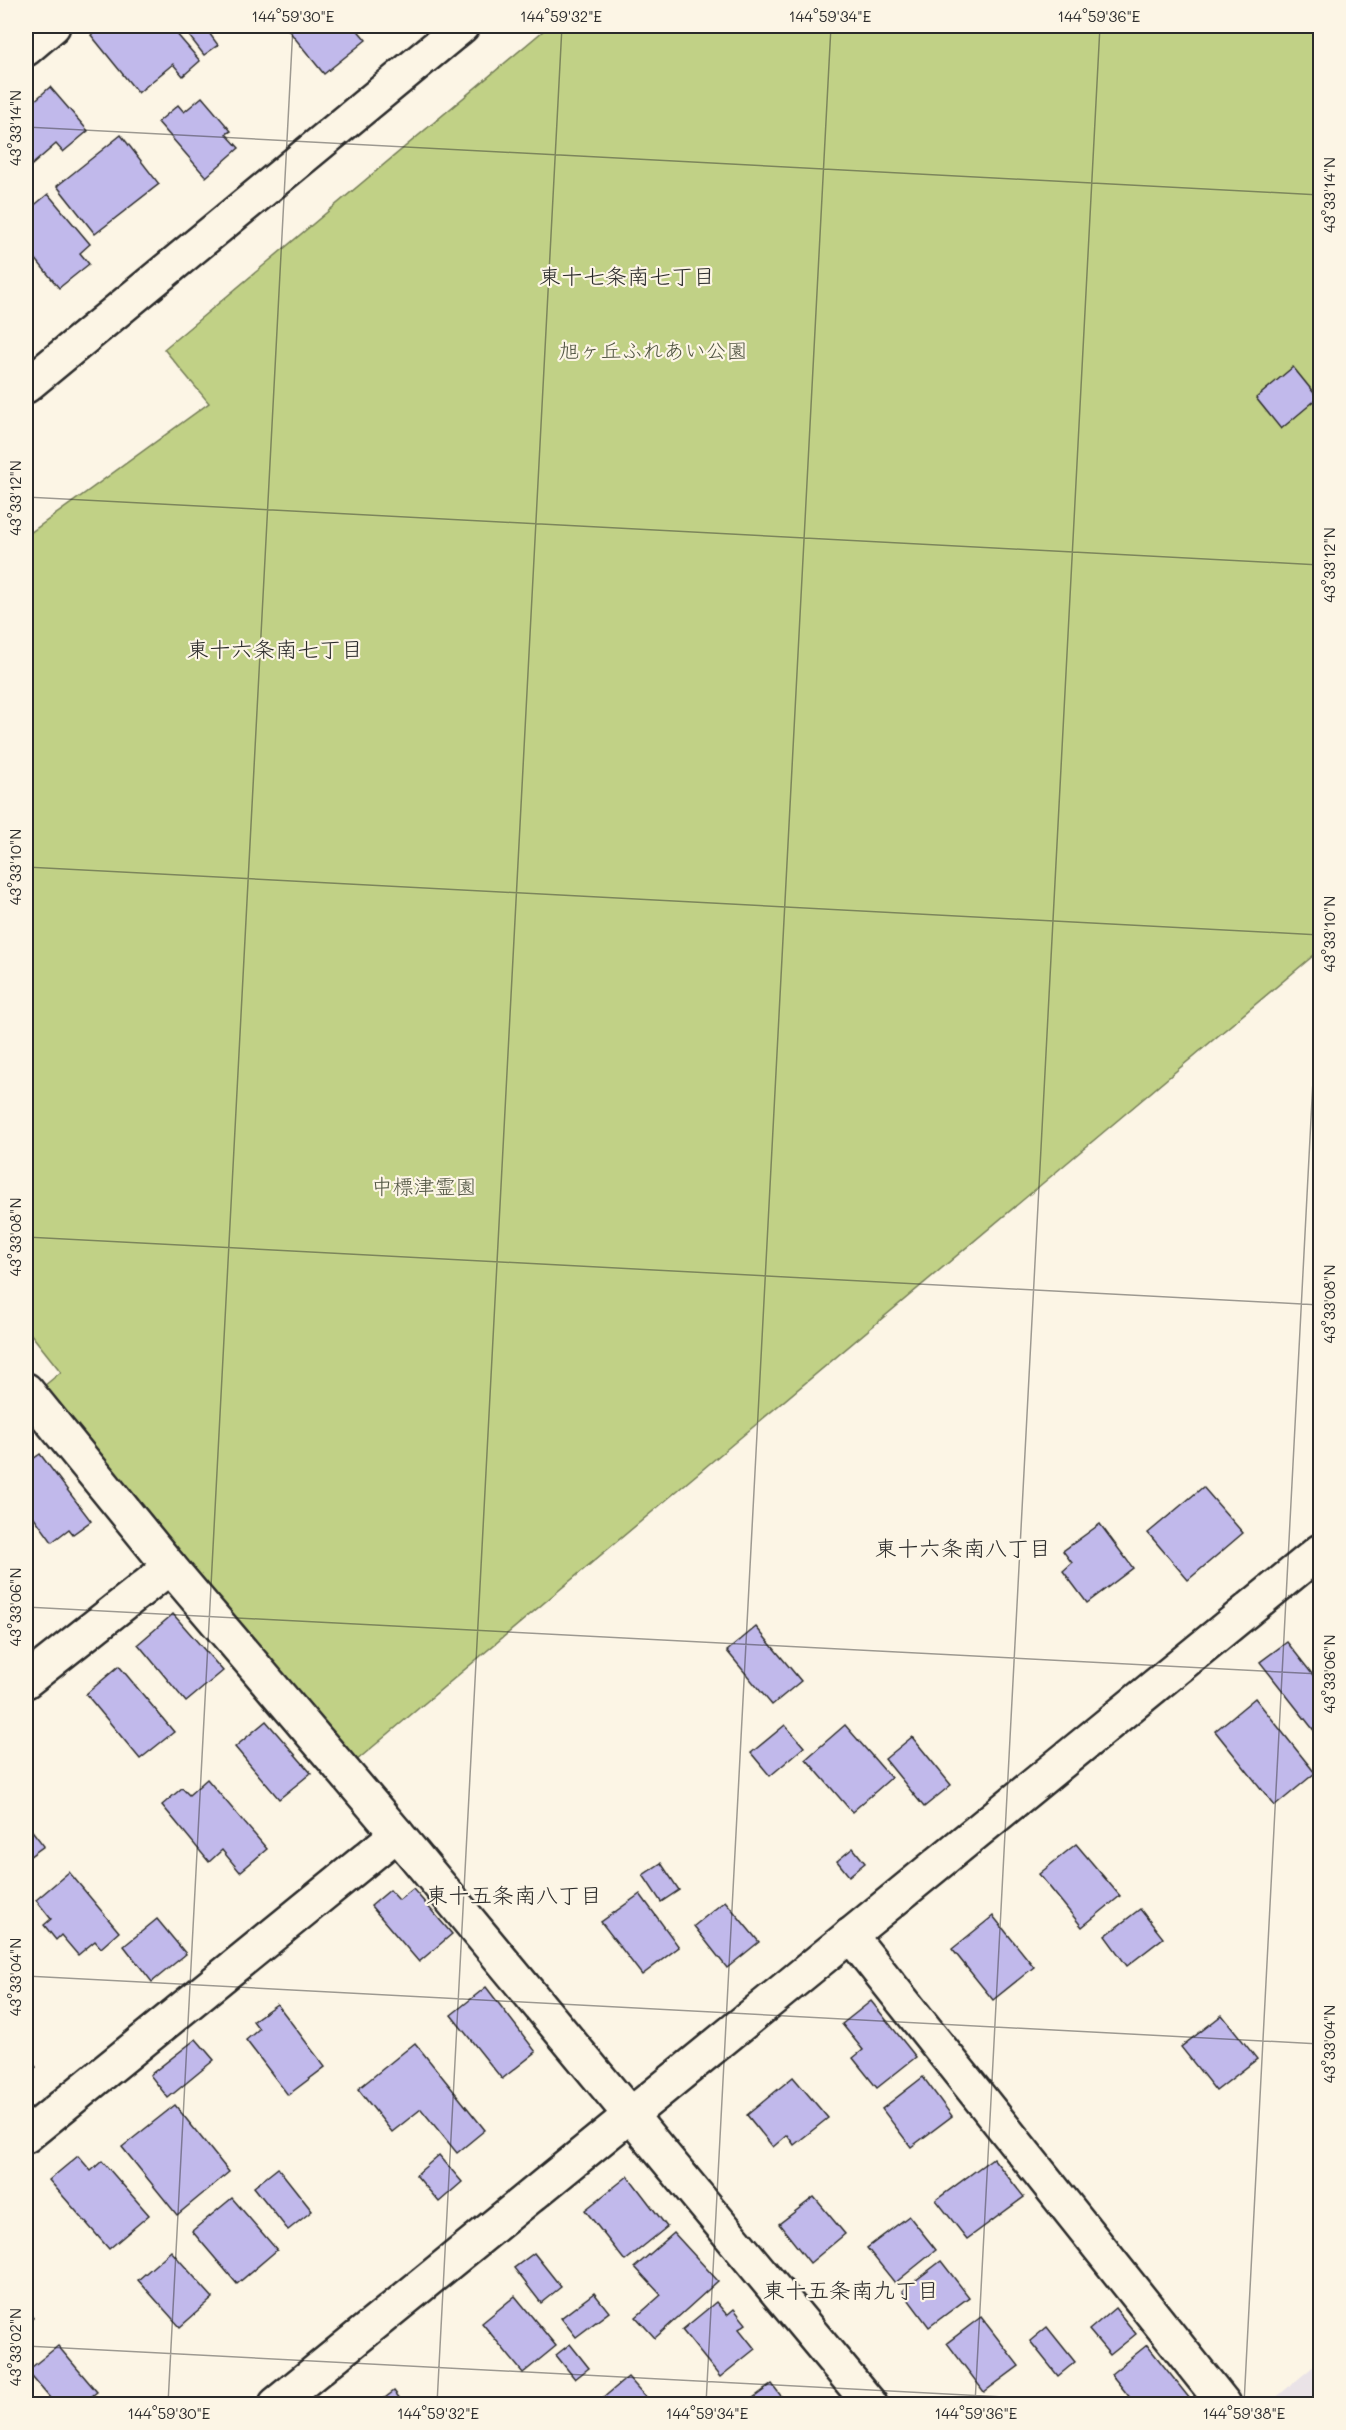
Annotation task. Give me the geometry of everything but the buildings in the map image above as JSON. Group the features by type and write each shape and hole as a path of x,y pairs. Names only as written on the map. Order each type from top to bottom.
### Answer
{"street":[{"path":"26,49 53,26"},
{"path":"26,386 462,26"},
{"path":"26,1390 170,1567 397,1834 870,2404"},
{"path":"276,2404 629,2113 1060,1766 1320,1551"},
{"path":"26,1682 170,1567"},
{"path":"26,2136 397,1834"},
{"path":"850,1935 1224,2404"}],"shaded area":[{"path":"1320,2361 1320,2404 1268,2404"}],"green space":[{"name":"中標津霊園","path":"549,26 1320,26 1320,950 356,1761 38,1391 61,1372 26,1328 26,536 209,403 164,349"}],"district":[{"name":"東十七条南七丁目","path":"627,275"},
{"name":"東十六条南七丁目","path":"275,648"},
{"name":"東十六条南八丁目","path":"963,1547"},
{"name":"東十五条南八丁目","path":"514,1894"},
{"name":"東十五条南九丁目","path":"851,2289"}],"park label":[{"name":"旭ヶ丘ふれあい公園","path":"653,349"}]}
